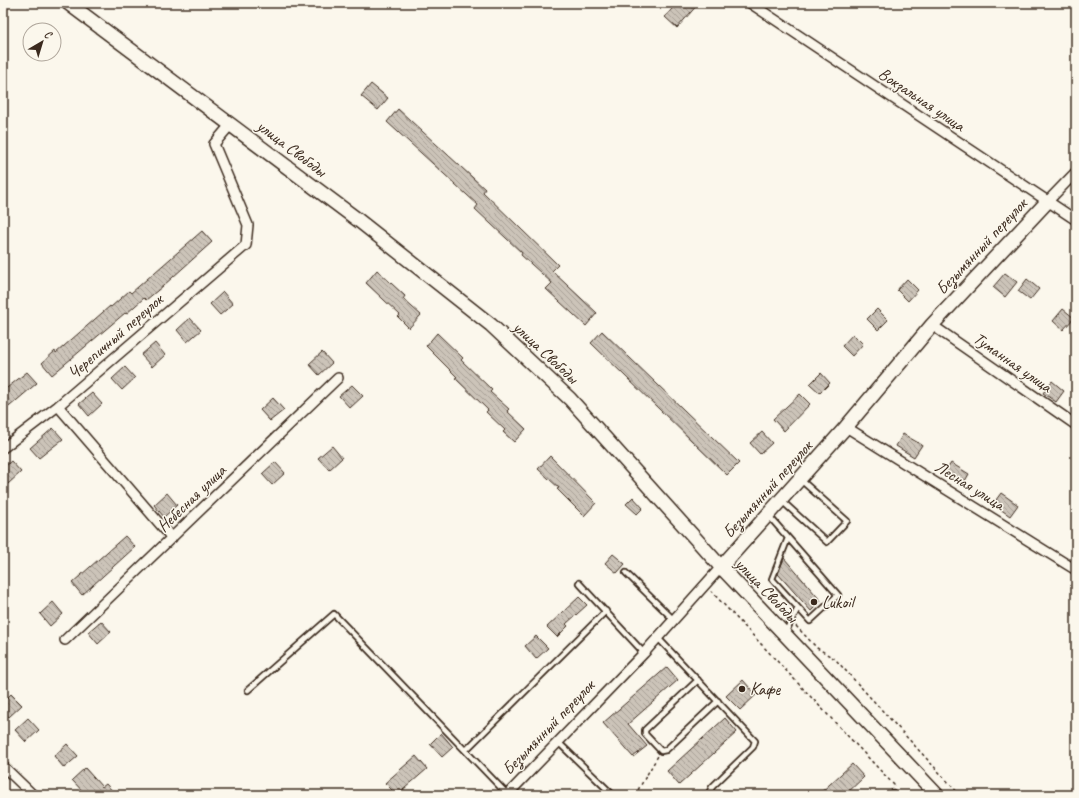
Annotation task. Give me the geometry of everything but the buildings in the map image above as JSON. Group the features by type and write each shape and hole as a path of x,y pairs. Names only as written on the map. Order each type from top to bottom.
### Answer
{"main road":[{"name":"улица Свободы","path":"68,3 358,220 491,325 570,399 721,567 937,795"},
{"name":"Безымянный переулок","path":"721,567 846,427 932,325 1047,202"}],"street":[{"name":"Вокзальная улица","path":"750,3 1076,220"},
{"name":"Черепичный переулок","path":"3,448 58,406 246,245 248,225 214,144 231,124"},
{"path":"1047,202 1076,172"},
{"name":"Туманная улица","path":"932,325 1076,425"},
{"name":"Небесная улица","path":"65,640 338,378"},
{"path":"58,406 172,538"},
{"name":"Лесная улица","path":"846,427 1076,570"},
{"name":"Безымянный переулок","path":"508,795 644,653 721,567"},
{"path":"3,766 33,795"}],"lane":[{"path":"782,500 827,542 847,521 800,479"},
{"path":"768,515 838,595 810,621 772,579 788,538"},
{"path":"626,574 674,620"},
{"path":"579,583 644,653"},
{"path":"784,634 798,608"},
{"path":"466,750 606,611"},
{"path":"248,690 334,614 508,795"},
{"path":"658,638 755,741 753,747 712,787 708,795"},
{"path":"698,680 645,730 645,734 661,751 666,750 718,701"},
{"path":"558,742 613,795"}],"path":[{"path":"706,585 898,789"},
{"path":"791,621 816,648 835,658 960,795"},
{"path":"635,795 661,751"}],"place":[{"name":"Lukoil","path":"814,602"},
{"name":"Кафе","path":"742,689"}]}
